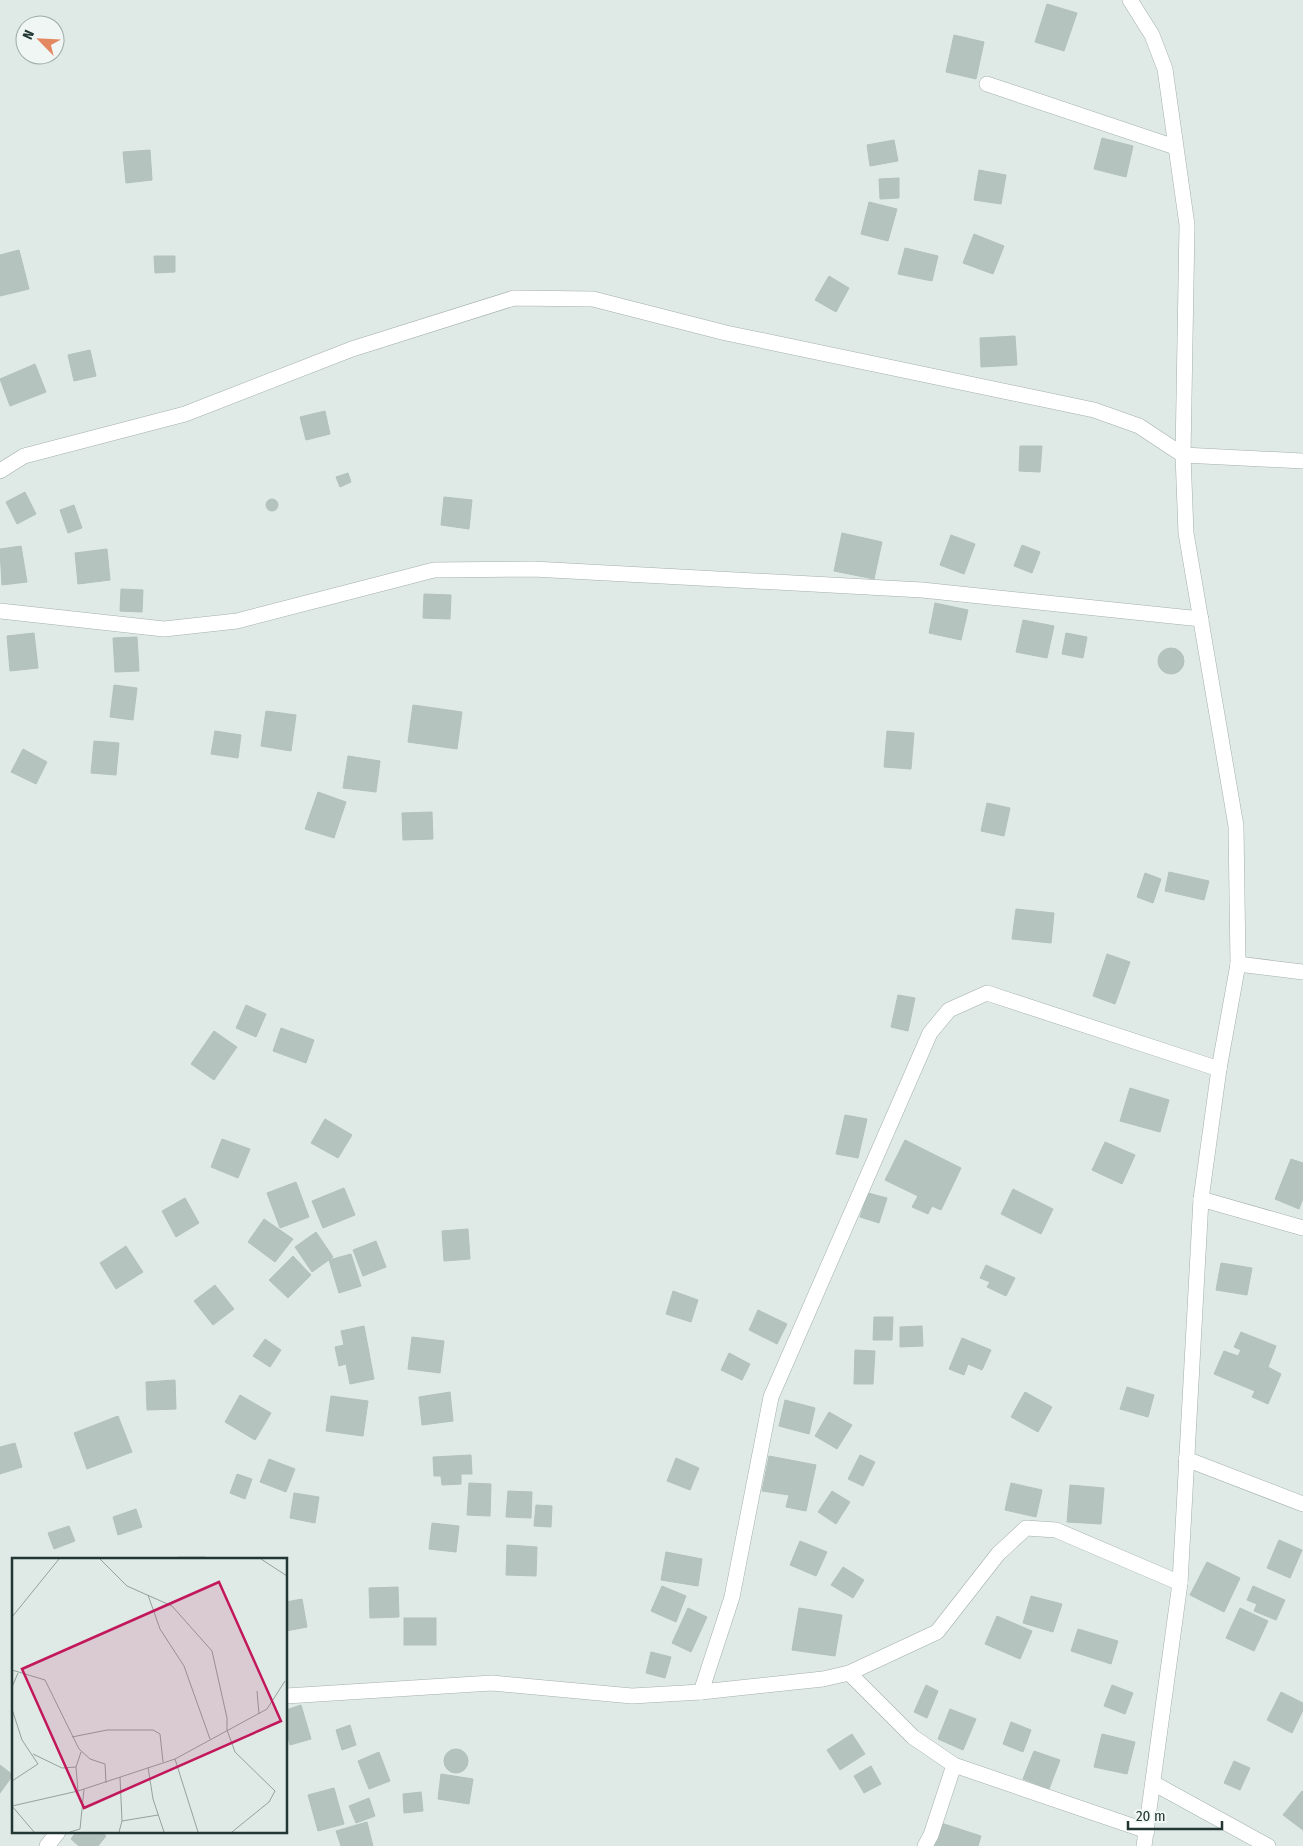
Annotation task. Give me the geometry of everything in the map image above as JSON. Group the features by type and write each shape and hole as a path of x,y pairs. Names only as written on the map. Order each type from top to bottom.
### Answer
{"street":[{"path":"1130,0 1152,35 1165,68 1186,225 1183,455 1186,533 1236,826 1238,964 1219,1069 1201,1199 1180,1583 1144,1846"},
{"path":"987,84 1175,148"},
{"path":"0,472 24,456 185,414 352,349 514,298 593,299 726,333 1094,410 1139,426 1183,455 1303,462"},
{"path":"0,611 164,629 237,621 434,570 533,569 922,590 1201,619"},
{"path":"1238,964 1303,972"},
{"path":"701,1692 732,1597 770,1397 930,1033 950,1010 987,993 1219,1069"},
{"path":"1201,1199 1303,1228"},
{"path":"1186,1459 1303,1504"},
{"path":"288,1696 492,1683 632,1696 701,1692 823,1679 849,1673 936,1632 998,1554 1026,1528 1056,1530 1180,1583"},
{"path":"849,1673 913,1736 954,1765 1147,1831"},
{"path":"925,1846 931,1835 954,1765"},
{"path":"1153,1783 1268,1846"},
{"path":"47,1846 56,1834"}],"building":[{"path":"1047,4 1077,13 1064,51 1035,42"},
{"path":"954,35 984,42 976,79 946,72"},
{"path":"1102,138 1133,146 1126,177 1094,169"},
{"path":"894,140 898,161 870,166 867,145"},
{"path":"150,150 152,180 126,183 123,152"},
{"path":"979,170 1006,175 1001,204 974,200"},
{"path":"899,178 899,198 880,199 879,179"},
{"path":"869,202 897,209 888,241 861,234"},
{"path":"974,234 1004,246 993,274 963,263"},
{"path":"905,248 938,256 932,281 898,274"},
{"path":"19,250 29,289 0,296 0,255"},
{"path":"154,256 175,256 175,272 155,273"},
{"path":"829,276 849,288 836,312 815,300"},
{"path":"1015,336 1017,365 981,367 980,338"},
{"path":"90,350 96,376 74,381 68,355"},
{"path":"35,364 46,392 10,406 0,379"},
{"path":"325,411 330,434 306,440 300,417"},
{"path":"1020,446 1042,446 1040,472 1019,471"},
{"path":"348,473 351,482 340,487 336,477"},
{"path":"25,492 36,514 17,524 6,502"},
{"path":"444,497 472,500 469,529 441,525"},
{"path":"274,499 277,500 277,510 270,511 267,510 266,503 267,500"},
{"path":"74,505 82,528 68,533 60,510"},
{"path":"842,533 882,542 874,579 834,571"},
{"path":"951,535 975,544 964,574 940,565"},
{"path":"1022,545 1040,552 1032,573 1014,566"},
{"path":"21,546 27,582 2,585 0,549"},
{"path":"107,549 110,580 78,584 75,553"},
{"path":"121,589 143,590 142,612 120,611"},
{"path":"424,594 451,595 450,619 423,618"},
{"path":"935,603 968,610 961,640 929,633"},
{"path":"1023,620 1054,626 1047,658 1016,652"},
{"path":"34,633 38,668 10,671 7,636"},
{"path":"1066,633 1087,637 1083,658 1062,654"},
{"path":"137,637 139,671 115,672 113,638"},
{"path":"1171,648 1180,652 1184,661 1180,670 1171,674 1162,670 1158,661 1162,652"},
{"path":"114,685 137,688 133,720 110,717"},
{"path":"413,705 462,712 457,749 408,742"},
{"path":"266,711 296,715 291,751 261,746"},
{"path":"215,731 241,735 238,758 211,754"},
{"path":"887,731 914,733 911,769 884,767"},
{"path":"94,741 119,743 116,775 91,773"},
{"path":"23,749 47,762 36,784 11,772"},
{"path":"348,756 380,761 376,792 343,788"},
{"path":"318,792 346,802 334,838 305,829"},
{"path":"987,803 1010,808 1004,836 981,831"},
{"path":"432,812 433,839 403,840 402,813"},
{"path":"1169,872 1209,881 1204,900 1165,891"},
{"path":"1145,873 1161,879 1153,903 1137,897"},
{"path":"1016,909 1054,913 1051,943 1012,939"},
{"path":"1107,954 1130,962 1115,1004 1093,996"},
{"path":"898,995 915,998 908,1031 891,1027"},
{"path":"246,1005 266,1014 256,1037 236,1028"},
{"path":"281,1028 314,1040 306,1063 273,1051"},
{"path":"214,1031 237,1047 214,1080 191,1064"},
{"path":"1130,1088 1169,1100 1160,1132 1120,1121"},
{"path":"845,1115 867,1119 858,1158 836,1154"},
{"path":"325,1119 352,1135 338,1158 311,1143"},
{"path":"222,1139 250,1149 238,1178 211,1167"},
{"path":"905,1140 961,1168 941,1210 932,1206 928,1214 912,1207 918,1196 885,1180"},
{"path":"1105,1142 1135,1155 1122,1184 1092,1170"},
{"path":"1291,1159 1303,1163 1303,1198 1299,1209 1275,1199"},
{"path":"296,1182 309,1217 280,1228 267,1193"},
{"path":"344,1188 355,1215 323,1228 312,1201"},
{"path":"1013,1189 1053,1209 1041,1234 1001,1214"},
{"path":"868,1193 887,1198 879,1223 860,1217"},
{"path":"185,1198 199,1223 176,1237 162,1211"},
{"path":"264,1219 293,1239 275,1262 248,1242"},
{"path":"468,1229 470,1259 444,1261 442,1231"},
{"path":"316,1232 333,1257 312,1272 295,1247"},
{"path":"376,1241 386,1267 363,1276 353,1250"},
{"path":"126,1246 143,1272 116,1289 100,1263"},
{"path":"351,1254 361,1286 339,1293 329,1260"},
{"path":"293,1256 311,1275 288,1298 269,1280"},
{"path":"1221,1263 1252,1268 1247,1295 1216,1290"},
{"path":"986,1265 1015,1278 1006,1296 987,1287 990,1282 980,1278"},
{"path":"215,1285 234,1309 213,1325 194,1301"},
{"path":"673,1291 698,1300 691,1322 666,1314"},
{"path":"758,1310 787,1324 777,1344 749,1330"},
{"path":"874,1317 893,1317 892,1340 873,1340"},
{"path":"364,1326 374,1379 350,1384 346,1364 339,1366 335,1347 344,1345 341,1331"},
{"path":"922,1326 923,1346 900,1347 900,1327"},
{"path":"1241,1332 1276,1346 1268,1367 1281,1374 1268,1404 1252,1397 1255,1391 1214,1374 1224,1351 1238,1356 1241,1350 1234,1347"},
{"path":"412,1337 444,1341 440,1373 408,1369"},
{"path":"962,1338 991,1350 982,1370 968,1364 964,1375 949,1369"},
{"path":"265,1339 281,1350 270,1367 253,1356"},
{"path":"855,1350 875,1351 873,1384 854,1384"},
{"path":"729,1353 750,1364 742,1380 721,1370"},
{"path":"175,1380 176,1409 147,1410 146,1382"},
{"path":"1127,1387 1154,1395 1148,1417 1120,1409"},
{"path":"450,1392 453,1421 422,1425 419,1397"},
{"path":"1025,1392 1052,1407 1038,1432 1011,1417"},
{"path":"240,1395 271,1413 255,1440 225,1422"},
{"path":"331,1396 368,1401 363,1436 326,1431"},
{"path":"785,1400 815,1408 809,1434 779,1426"},
{"path":"829,1412 852,1425 837,1449 815,1436"},
{"path":"118,1416 132,1452 87,1469 74,1433"},
{"path":"15,1443 22,1467 0,1474 0,1447"},
{"path":"471,1455 472,1474 461,1474 461,1484 442,1485 441,1476 434,1476 433,1457"},
{"path":"860,1455 875,1462 863,1486 848,1479"},
{"path":"769,1456 816,1465 806,1511 786,1507 789,1495 762,1491"},
{"path":"676,1458 699,1468 690,1490 667,1481"},
{"path":"269,1459 295,1469 286,1492 260,1482"},
{"path":"237,1474 252,1479 245,1499 230,1493"},
{"path":"469,1483 491,1484 490,1516 467,1515"},
{"path":"1011,1483 1042,1490 1036,1517 1005,1510"},
{"path":"1070,1485 1104,1488 1101,1524 1067,1522"},
{"path":"508,1491 532,1492 531,1518 506,1517"},
{"path":"832,1491 850,1502 836,1524 818,1512"},
{"path":"294,1493 319,1497 315,1523 290,1518"},
{"path":"536,1505 552,1506 551,1527 534,1526"},
{"path":"136,1509 142,1527 118,1535 113,1517"},
{"path":"432,1523 459,1526 456,1552 429,1549"},
{"path":"69,1526 75,1541 54,1549 48,1533"},
{"path":"1279,1540 1302,1550 1290,1578 1267,1568"},
{"path":"800,1541 827,1552 816,1576 790,1565"},
{"path":"507,1545 537,1547 536,1576 506,1575"},
{"path":"666,1552 702,1559 698,1586 661,1580"},
{"path":"178,1557 205,1557 205,1558"},
{"path":"1207,1562 1240,1578 1224,1612 1190,1595"},
{"path":"843,1567 864,1580 853,1598 831,1585"},
{"path":"662,1586 686,1596 676,1622 651,1611"},
{"path":"1253,1586 1285,1600 1276,1620 1254,1611 1257,1604 1247,1600"},
{"path":"398,1587 399,1617 370,1618 369,1588"},
{"path":"1031,1596 1062,1604 1053,1632 1023,1623"},
{"path":"302,1599 307,1627 288,1631 288,1602"},
{"path":"688,1608 707,1617 691,1652 672,1643"},
{"path":"799,1608 842,1615 835,1656 792,1650"},
{"path":"1240,1608 1268,1621 1254,1651 1226,1638"},
{"path":"997,1616 1032,1631 1020,1659 985,1644"},
{"path":"404,1618 436,1618 436,1645 404,1645"},
{"path":"1078,1629 1118,1641 1111,1664 1071,1651"},
{"path":"651,1652 671,1657 665,1678 646,1673"},
{"path":"926,1685 938,1691 927,1718 914,1712"},
{"path":"1112,1685 1133,1693 1125,1714 1104,1706"},
{"path":"1281,1692 1303,1703 1303,1710 1292,1733 1267,1720"},
{"path":"301,1705 311,1739 290,1745 288,1738 288,1709"},
{"path":"950,1709 976,1719 963,1750 938,1739"},
{"path":"1011,1722 1031,1730 1023,1752 1003,1744"},
{"path":"350,1725 356,1745 342,1750 336,1730"},
{"path":"852,1734 865,1754 840,1770 827,1750"},
{"path":"1102,1734 1135,1742 1127,1774 1094,1767"},
{"path":"456,1749 465,1752 468,1761 465,1770 456,1773 447,1770 444,1761 447,1752"},
{"path":"1034,1751 1060,1760 1049,1789 1023,1779"},
{"path":"379,1752 390,1781 369,1789 358,1761"},
{"path":"1234,1761 1250,1768 1240,1790 1224,1783"},
{"path":"0,1765 12,1774 12,1776 0,1793"},
{"path":"871,1766 881,1784 864,1793 854,1776"},
{"path":"441,1774 473,1779 469,1804 438,1799"},
{"path":"334,1788 344,1824 318,1831 308,1795"},
{"path":"421,1792 423,1811 404,1813 403,1794"},
{"path":"1303,1792 1303,1830 1283,1815"},
{"path":"369,1798 375,1816 356,1823 349,1806"},
{"path":"367,1822 373,1846 341,1846 336,1831"},
{"path":"941,1823 981,1836 978,1846 933,1846"},
{"path":"75,1834 104,1834 106,1836 98,1846 79,1846 71,1839"}]}
